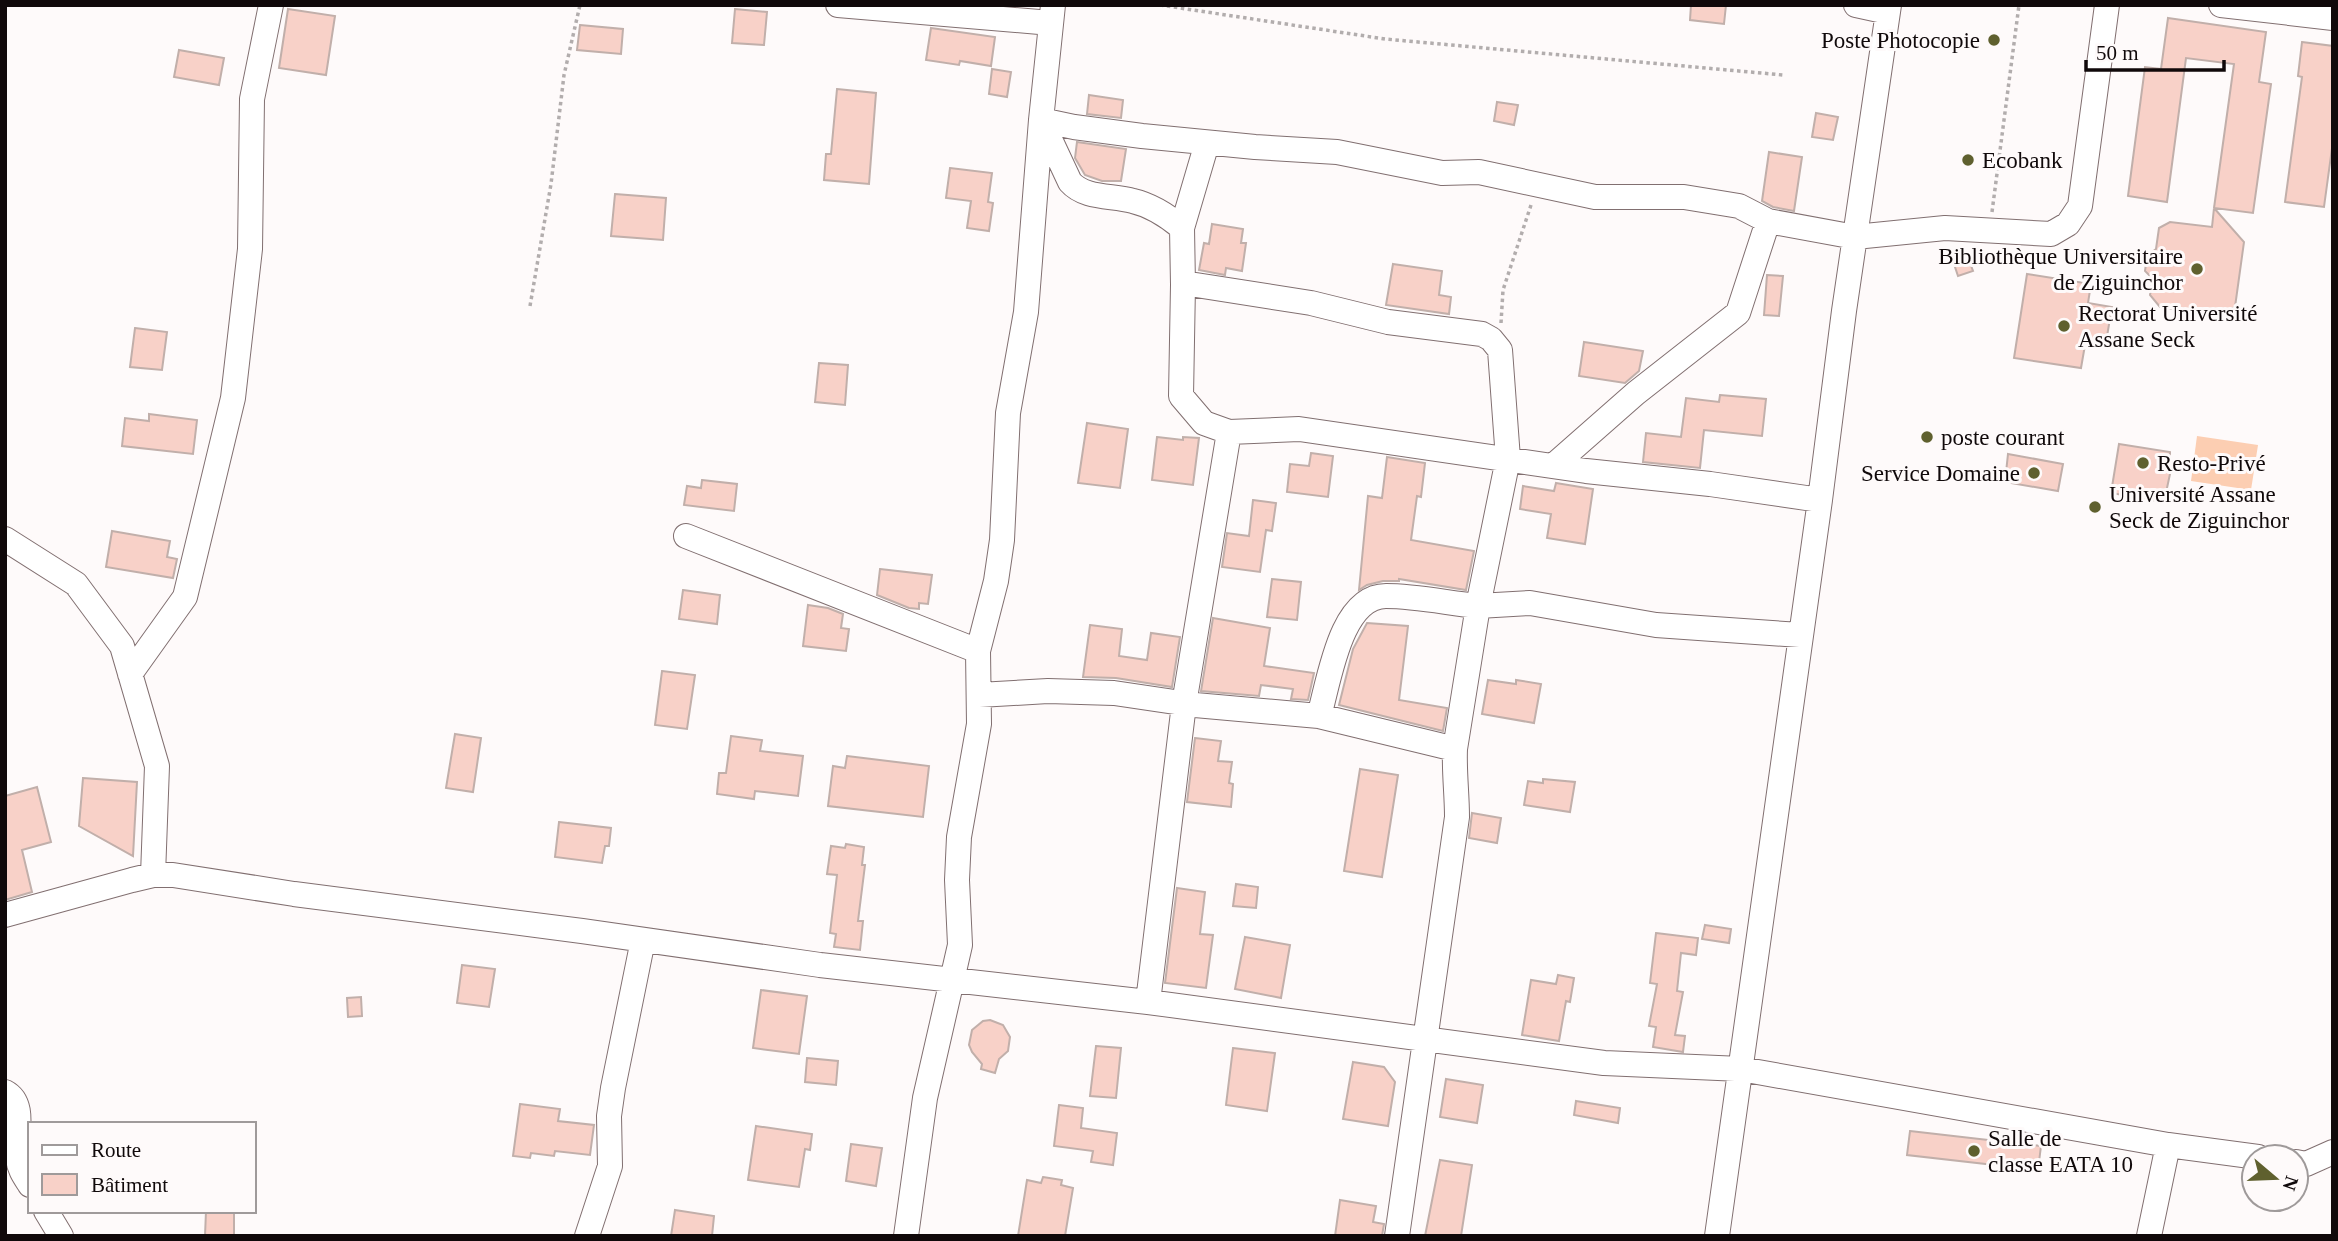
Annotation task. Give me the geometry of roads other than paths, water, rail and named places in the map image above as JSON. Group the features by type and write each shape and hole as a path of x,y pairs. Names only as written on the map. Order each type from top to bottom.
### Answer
{"street":[{"path":"130,674 185,597 233,398 250,249 252,99 271,5"},
{"path":"838,5 1052,14 1026,313 1007,424 1002,540 996,582 978,651 979,724 959,837 957,880 960,945 925,1098 906,1236"},
{"path":"1717,1236 1889,9 1856,5"},
{"path":"1041,120 1074,127 1208,143 1337,152 1442,173 1479,172 1595,197 1684,197 1739,206 1768,221 1855,237 1945,228 2050,234 2068,224 2080,206 2107,5"},
{"path":"2221,5 2333,18"},
{"path":"1041,120 1070,182 1076,189 1144,205 1182,228"},
{"path":"1208,143 1182,228 1181,396 1203,423 1229,432 1299,429 1553,466 1820,500"},
{"path":"1553,466 1636,393 1738,313 1768,221"},
{"path":"1183,285 1311,303 1388,322 1482,334 1491,339 1500,350 1508,459 1478,606 1455,749 1457,817 1397,1236"},
{"path":"1148,1002 1184,704 1229,432"},
{"path":"686,536 978,651"},
{"path":"5,539 76,584 122,646 157,766 153,875"},
{"path":"1319,716 1345,626 1354,612 1367,602 1384,596 1478,606 1530,603 1656,625 1800,635"},
{"path":"979,695 1048,691 1114,693 1184,704 1319,716 1455,749"},
{"path":"5,915 153,875 173,875 294,894 820,965 1148,1002 1604,1063 1741,1069 2168,1145 2240,1155"},
{"path":"587,1236 610,1166 609,1116 612,1088 643,940"},
{"path":"5,1092 14,1096 18,1105 17,1157 28,1182"},
{"path":"2148,1236 2168,1145"},
{"path":"2310,1162 2333,1152"},
{"path":"47,1213 61,1236"}],"place":[{"name":"Poste Photocopie","path":"1994,40"},
{"name":"Ecobank","path":"1968,160"},
{"name":"Bibliothèque Universitaire de Ziguinchor","path":"2197,269"},
{"name":"Rectorat Université Assane Seck","path":"2064,326"},
{"name":"poste courant","path":"1927,437"},
{"name":"Resto-Privé","path":"2143,463"},
{"name":"Service Domaine","path":"2034,473"},
{"name":"Université Assane Seck de Ziguinchor","path":"2095,507"},
{"name":"Salle de classe EATA 10","path":"1974,1151"}]}
